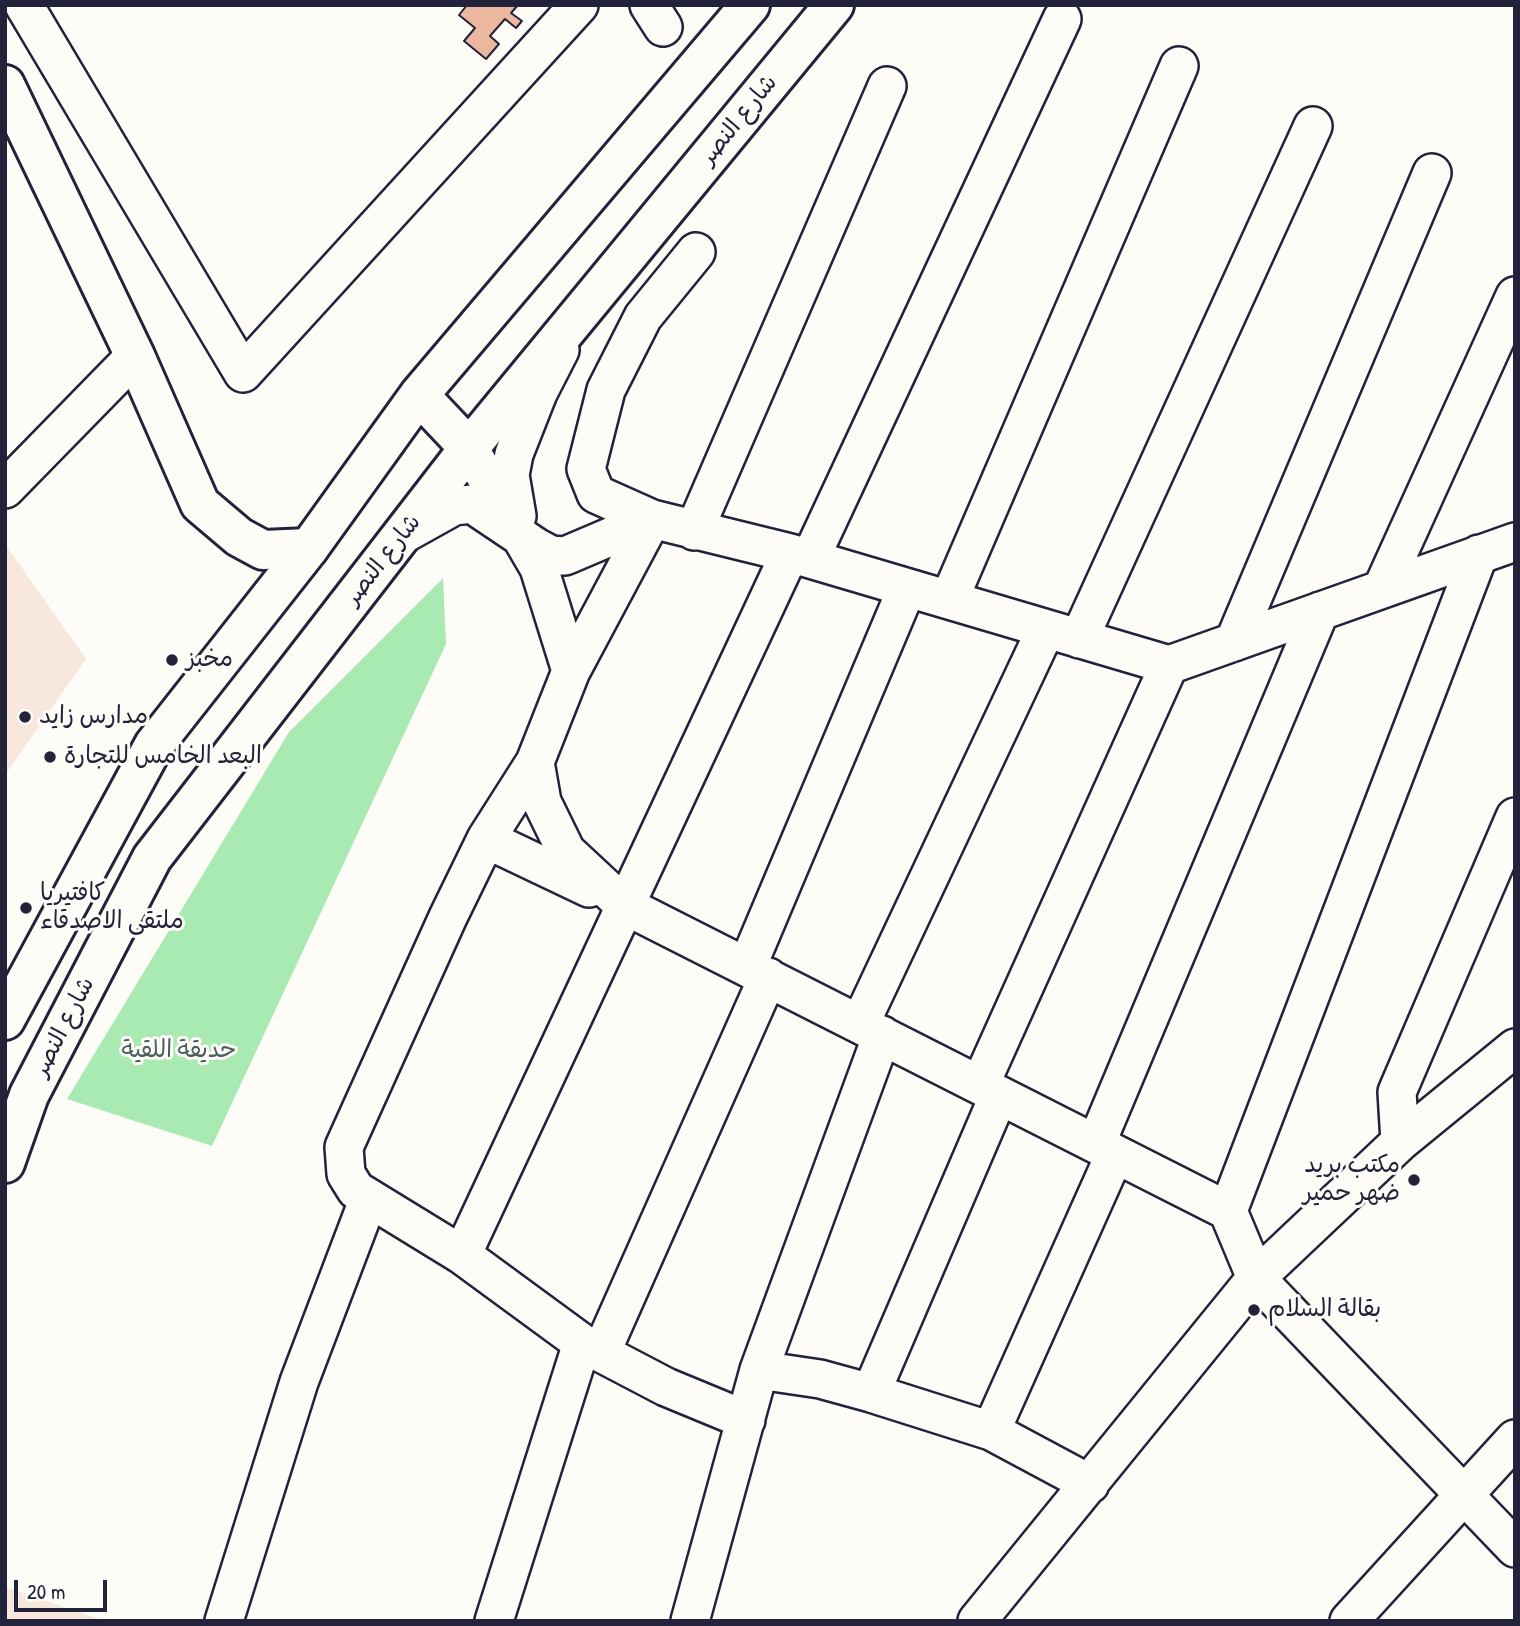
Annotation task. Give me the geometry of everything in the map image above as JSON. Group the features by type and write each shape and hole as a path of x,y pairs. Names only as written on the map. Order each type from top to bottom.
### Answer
{"main road":[{"path":"5,1020 154,745 309,548 419,395 750,5"},
{"name":"شارع النصر","path":"5,1163 29,1095 152,858 469,448 834,5"},
{"path":"5,85 135,356 200,504 239,537 263,550 309,548"},
{"path":"419,395 469,448"}],"street":[{"path":"24,5 243,373 579,5"},
{"path":"462,1255 624,905 800,556 1062,19"},
{"path":"949,600 1179,66"},
{"path":"694,531 887,86"},
{"path":"690,1621 759,1370 871,1030 1313,126"},
{"path":"1234,642 1432,173"},
{"path":"696,251 637,329 607,390 586,469 596,494 652,519 800,556 1169,665 1515,542"},
{"path":"1382,589 1515,296"},
{"path":"521,534 510,475 514,454 538,393 575,320"},
{"path":"13,466 135,356"},
{"path":"469,448 539,568 571,671"},
{"path":"402,535 465,503 481,507 551,555 565,555 652,519"},
{"path":"652,519 571,671 536,762 486,839 344,1147 346,1174 356,1190 462,1255 592,1348 666,1387 746,1420"},
{"path":"1228,1211 1479,554"},
{"path":"494,1621 592,1348 757,972 907,588"},
{"path":"991,1431 1320,611"},
{"path":"871,1393 990,1090 1169,665"},
{"path":"536,762 542,802 566,851 624,905"},
{"path":"1400,1142 1398,1092 1515,817"},
{"path":"486,839 624,905 1228,1211 1256,1278 1515,1548"},
{"path":"977,1621 1256,1278 1400,1142 1512,1057"},
{"path":"224,1621 299,1382 369,1198"},
{"path":"759,1370 820,1380 871,1393 991,1431 1090,1484"},
{"path":"1349,1621 1515,1439"}],"shaded area":[{"name":"مدارس زايد","path":"5,544 86,659 5,775"},
{"path":"5,1587 106,1621 5,1621"}],"green space":[{"name":"حديقة اللقية","path":"443,578 446,644 212,1146 67,1099 289,732"}],"building":[{"path":"467,5 518,5 511,13 522,21 516,28 505,19 490,36 499,44 486,59 464,41 475,28 459,15"}],"place":[{"name":"مخبز","path":"172,660"},
{"name":"مدارس زايد","path":"25,717"},
{"name":"البعد الخامس للتجارة","path":"50,757"},
{"name":"كافتيريا ملتقى الاصدقاء","path":"26,908"},
{"name":"مكتب بريد ضهر حمير","path":"1414,1180"},
{"name":"بقالة السلام","path":"1254,1310"}]}
